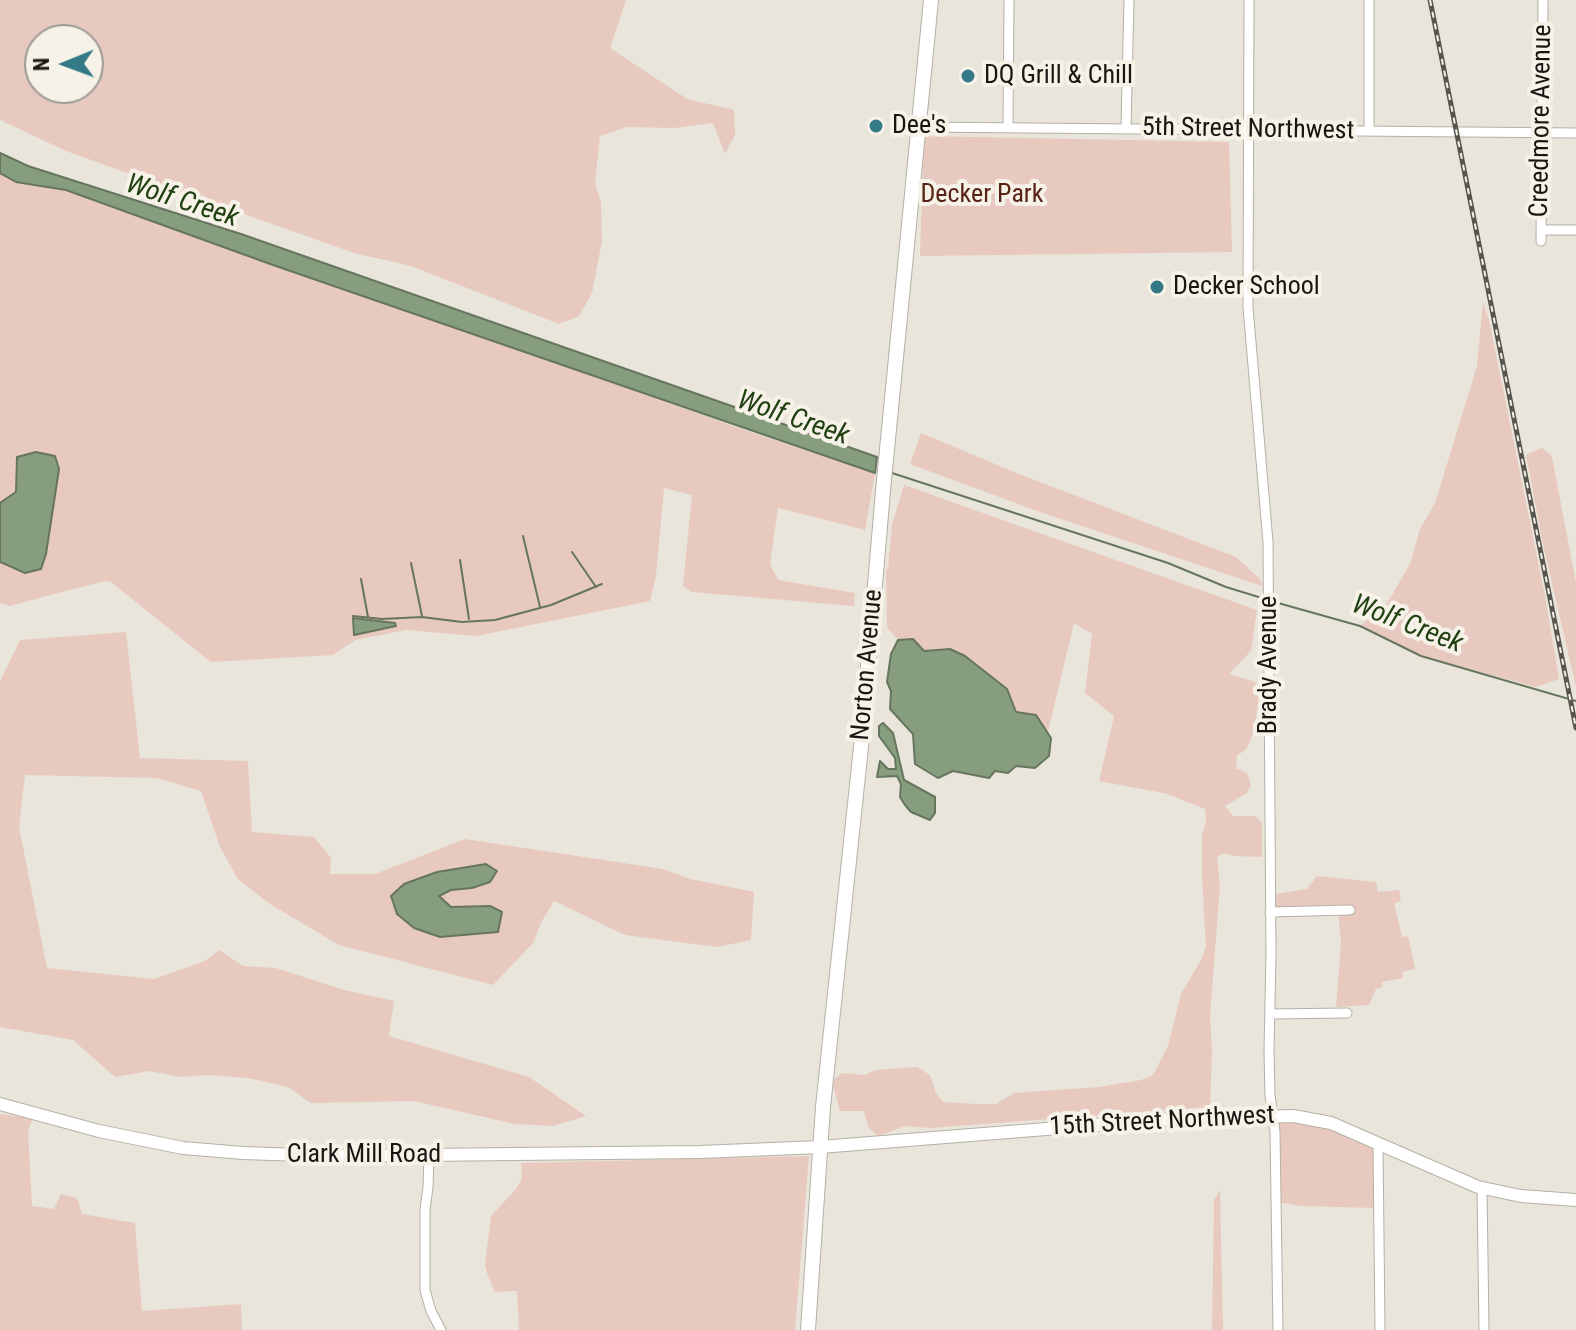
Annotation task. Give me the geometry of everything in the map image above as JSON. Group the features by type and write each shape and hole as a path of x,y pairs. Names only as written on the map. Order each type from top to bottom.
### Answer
{"main road":[{"name":"Norton Avenue","path":"808,1330 820,1147 931,0"}],"street":[{"path":"1008,127 1009,0"},
{"path":"1126,128 1129,0"},
{"name":"Brady Avenue","path":"1249,0 1248,307 1264,489 1269,611 1270,1095 1278,1330"},
{"path":"1369,0 1369,131"},
{"name":"Creedmore Avenue","path":"1543,0 1541,236 1576,230"},
{"name":"5th Street Northwest","path":"919,127 1576,133"},
{"path":"1270,912 1350,910"},
{"path":"1270,1014 1347,1013"},
{"name":"Clark Mill Road","path":"0,1104 99,1131 183,1148 273,1154 429,1156 734,1151"},
{"name":"15th Street Northwest","path":"734,1151 1160,1120 1273,1115 1331,1123 1482,1188 1521,1196 1576,1200"},
{"path":"1378,1144 1380,1330"},
{"path":"429,1156 425,1290 441,1330"},
{"path":"1482,1188 1484,1330"}],"green space":[{"path":"0,0 626,0 610,48 687,99 734,110 735,135 725,154 713,123 674,128 627,127 600,136 595,182 601,203 602,241 592,293 579,316 559,324 411,266 354,253 66,151 0,120"},
{"name":"Decker Park","path":"924,136 1229,142 1232,252 920,256"},
{"path":"0,173 16,182 66,190 759,435 875,473 865,530 778,508 770,564 778,580 855,593 854,606 692,592 683,586 692,495 664,488 656,576 650,601 476,636 406,630 355,640 333,655 211,662 111,582 104,581 9,606 0,603"},
{"path":"1483,302 1544,591 1559,679 1536,687 1421,656 1360,626 1388,602 1410,564 1420,529 1435,503 1477,366"},
{"path":"921,433 1236,557 1260,579 1262,586 1037,511 910,464"},
{"path":"1542,448 1551,455 1553,462 1576,583 1576,687 1526,455"},
{"path":"904,485 1257,610 1251,651 1229,674 1255,682 1260,692 1253,733 1246,750 1237,755 1236,768 1247,773 1251,785 1247,793 1225,806 1233,816 1255,816 1262,822 1262,857 1224,853 1217,857 1220,886 1210,1016 1210,1107 930,1128 905,1126 878,1136 868,1127 864,1111 840,1111 832,1081 842,1073 865,1075 875,1070 917,1067 930,1075 936,1093 943,1102 977,1104 996,1104 1014,1093 1099,1087 1153,1075 1168,1046 1181,994 1206,947 1202,877 1205,809 1168,794 1099,781 1114,716 1085,693 1092,634 1074,623 1048,732 1036,715 1016,712 1007,689 950,649 924,651 913,639 898,640 887,628 886,569 892,525"},
{"path":"126,632 140,758 248,761 252,832 314,837 331,858 330,874 375,874 465,839 663,869 690,879 754,892 751,940 717,947 625,935 554,901 533,943 493,985 339,945 270,904 238,879 220,847 201,791 157,778 25,775 19,827 47,968 154,979 205,961 219,950 243,966 276,968 344,990 394,1001 389,1036 529,1077 586,1116 553,1126 515,1124 414,1101 311,1103 288,1087 248,1078 209,1075 180,1077 149,1071 115,1077 73,1040 0,1027 0,681 20,640"},
{"path":"1317,876 1376,882 1378,892 1399,890 1401,901 1394,903 1402,937 1408,936 1415,969 1402,972 1403,978 1382,982 1382,987 1376,989 1369,1005 1336,1007 1341,943 1338,910 1270,912 1270,895 1307,889"},
{"path":"0,1114 33,1118 28,1130 32,1206 54,1209 61,1194 77,1198 82,1214 135,1223 142,1311 241,1304 242,1330 0,1330"},
{"path":"1276,1118 1314,1121 1376,1145 1376,1208 1302,1206 1277,1202"},
{"path":"809,1156 795,1330 519,1330 517,1291 495,1292 488,1276 485,1265 491,1216 522,1179 521,1163"},
{"path":"1220,1190 1223,1330 1212,1330 1214,1200"}],"shaded area":[{"path":"0,153 28,166 241,234 877,457 875,473 273,265 66,190 16,182 0,173"},
{"path":"36,452 55,456 59,469 46,554 41,569 25,573 0,562 0,503 16,492 17,457"},
{"path":"353,618 395,623 396,626 354,635"},
{"path":"913,639 924,651 950,649 965,656 1007,689 1016,712 1036,715 1051,738 1049,756 1035,768 1016,766 1008,773 995,771 989,778 953,771 938,778 915,764 913,734 890,709 891,691 887,682 891,654 898,640"},
{"path":"883,723 893,733 904,780 935,797 935,813 930,820 911,812 905,805 900,797 901,784 897,776 877,777 880,761 888,769 896,769 895,758 879,736 879,726"},
{"path":"486,864 497,871 490,882 451,890 439,896 451,907 490,906 502,912 498,932 440,937 414,928 397,914 391,896 404,884 437,872"}],"waterway":[{"name":"Wolf Creek","path":"892,473 1168,563 1265,599"},
{"path":"523,536 540,607"},
{"path":"572,552 596,587"},
{"path":"460,560 469,619"},
{"path":"411,563 422,616"},
{"path":"361,579 368,617"},
{"path":"353,616 382,619 422,617 462,622 495,620 551,605 602,584"},
{"name":"Wolf Creek","path":"1271,601 1360,626 1421,656 1576,701"}],"railway":[{"path":"1430,0 1576,728"}],"place":[{"name":"DQ Grill & Chill","path":"968,76"},
{"name":"Dee's","path":"876,126"},
{"name":"Decker School","path":"1157,287"}]}
